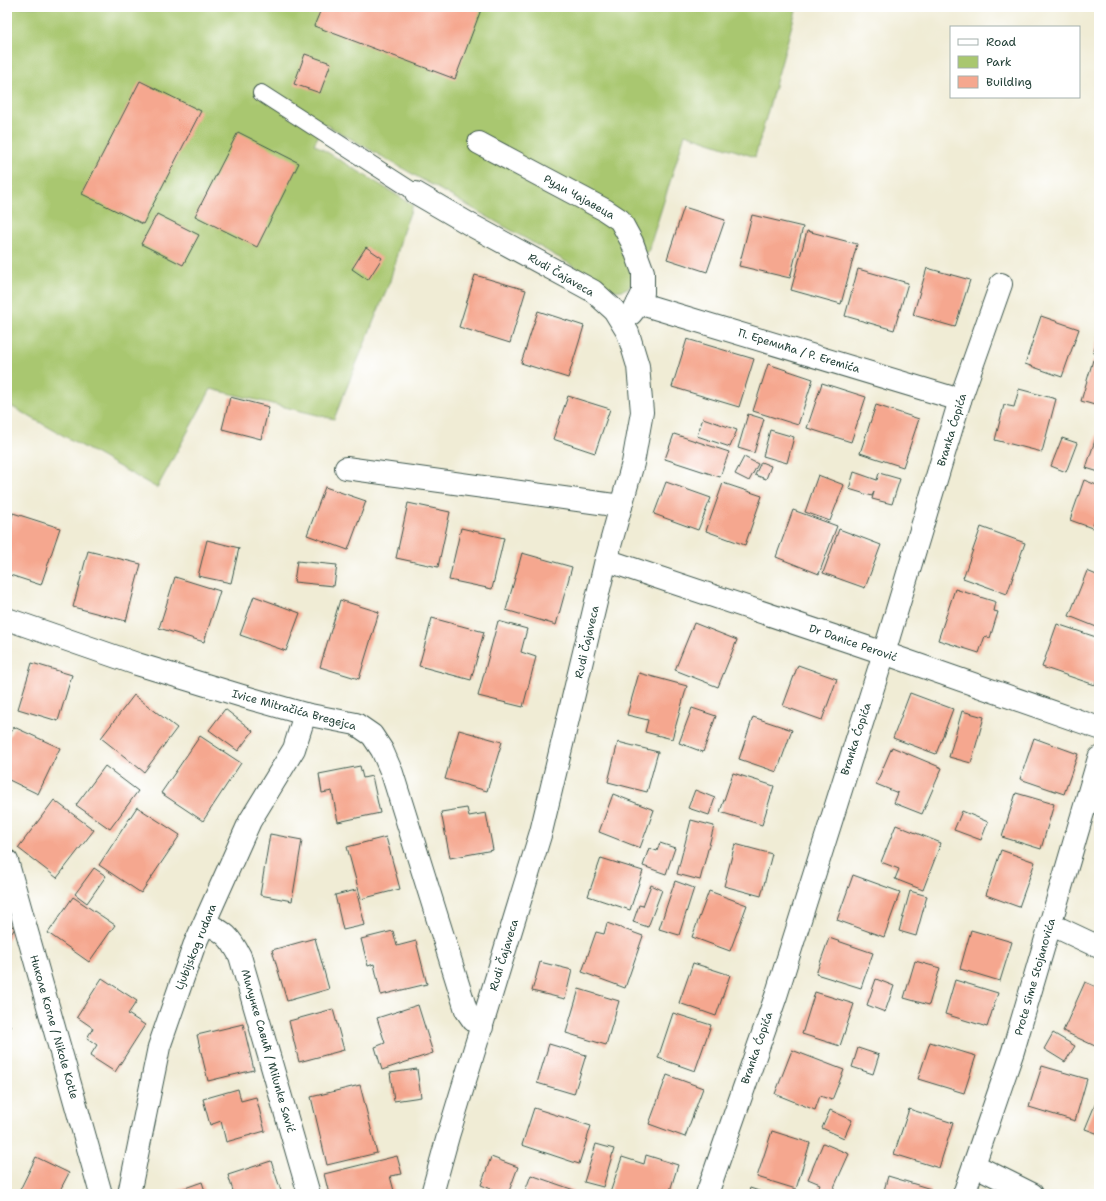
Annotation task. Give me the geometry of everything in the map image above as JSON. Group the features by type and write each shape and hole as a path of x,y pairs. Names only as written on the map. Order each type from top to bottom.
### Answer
{"street":[{"name":"Руди Чајавеца","path":"479,143 620,220 632,242 643,272 643,293 635,309 622,323"},
{"name":"Rudi Čajaveca","path":"416,193 593,292 614,310 628,333 638,366 642,412 633,463 606,560 541,832 432,1194"},
{"name":"Branka Ćopića","path":"707,1194 776,996 884,653 960,400 1001,284"},
{"name":"П. Еремића / P. Eremića","path":"638,303 960,400"},
{"path":"346,468 621,506"},
{"name":"Dr Danice Perović","path":"606,560 884,653 1099,728"},
{"name":"Ivice Mitračića Bregejca","path":"7,618 137,664 304,714 356,724 372,735 382,750 392,773 466,1010 473,1020 482,1027"},
{"name":"Ljubijskog rudara","path":"129,1194 159,1047 194,946 250,821 294,748 304,714"},
{"name":"Prote Sime Stojanovića","path":"964,1194 1013,1051 1099,758"},
{"name":"Николе Котле / Nikole Kotle","path":"7,861 101,1194"},
{"name":"Милунке Савић / Milunke Savić","path":"205,923 220,930 232,941 240,956 309,1194"},
{"path":"1050,924 1099,947"},
{"path":"974,1165 1032,1194"}],"lane":[{"path":"261,93 416,193"}],"green space":[{"path":"7,7 797,7 755,157 685,134 648,252 629,259 633,275 633,283 627,288 621,290 614,290 602,285 584,272 325,124 314,144 413,205 403,231 390,281 334,419 211,389 157,488 7,404"}],"building":[{"path":"322,7 482,7 455,79 314,26"},
{"path":"305,54 331,63 320,93 294,84"},
{"path":"140,81 201,111 143,224 82,194"},
{"path":"238,132 299,163 257,247 195,216"},
{"path":"684,207 725,220 707,272 667,259"},
{"path":"157,214 199,235 183,265 141,244"},
{"path":"752,215 803,227 790,278 739,266"},
{"path":"807,231 857,244 841,304 791,290"},
{"path":"366,247 382,258 368,280 352,269"},
{"path":"927,268 970,280 955,327 913,315"},
{"path":"858,269 908,283 894,330 845,316"},
{"path":"475,275 526,290 510,343 459,327"},
{"path":"538,311 584,326 568,378 521,363"},
{"path":"1041,316 1079,329 1062,377 1025,364"},
{"path":"1099,335 1099,355 1093,353"},
{"path":"687,339 754,359 739,407 672,387"},
{"path":"1093,360 1099,362 1098,406 1081,401"},
{"path":"768,364 813,379 798,425 753,411"},
{"path":"822,383 866,397 851,442 807,428"},
{"path":"1019,389 1056,399 1042,452 995,440 1004,405 1014,407"},
{"path":"568,396 610,409 595,453 553,439"},
{"path":"230,397 269,407 261,439 222,429"},
{"path":"876,405 919,419 903,467 860,453"},
{"path":"748,414 764,419 754,453 738,448"},
{"path":"703,418 737,430 730,447 697,436"},
{"path":"1099,428 1099,472 1086,468"},
{"path":"770,430 794,437 787,463 763,456"},
{"path":"674,434 729,452 720,477 665,459"},
{"path":"1062,438 1077,443 1066,472 1051,466"},
{"path":"744,457 758,464 749,481 735,474"},
{"path":"761,462 771,466 766,479 755,475"},
{"path":"854,472 877,480 879,473 900,479 892,504 872,499 874,492 872,496 849,489"},
{"path":"818,475 844,485 830,521 805,512"},
{"path":"1084,480 1099,486 1099,509 1092,528 1070,520"},
{"path":"666,482 711,498 698,530 654,514"},
{"path":"723,483 762,496 745,545 706,531"},
{"path":"325,487 366,501 348,550 307,535"},
{"path":"408,503 450,512 438,567 396,558"},
{"path":"793,510 837,526 819,574 776,557"},
{"path":"13,513 60,528 41,585 7,574 7,532"},
{"path":"981,527 1025,543 1007,594 963,578"},
{"path":"461,528 504,538 492,589 449,580"},
{"path":"839,529 881,545 865,588 823,573"},
{"path":"207,540 239,548 231,583 198,576"},
{"path":"88,551 141,564 126,621 73,607"},
{"path":"522,553 572,567 556,625 506,610"},
{"path":"297,561 337,565 334,586 294,582"},
{"path":"1087,571 1099,576 1099,628 1069,616"},
{"path":"175,577 220,591 204,642 159,628"},
{"path":"955,589 996,602 994,611 998,612 990,638 985,636 979,653 938,640"},
{"path":"254,596 300,613 286,651 240,635"},
{"path":"340,600 379,612 359,679 320,667"},
{"path":"432,618 484,632 471,680 419,666"},
{"path":"498,621 527,629 521,652 536,657 523,707 478,696"},
{"path":"694,623 737,640 718,687 675,670"},
{"path":"1057,624 1099,638 1099,674 1095,685 1042,667"},
{"path":"32,663 72,675 58,721 18,709"},
{"path":"798,665 837,679 822,720 783,706"},
{"path":"639,673 687,686 672,739 645,732 648,720 627,715"},
{"path":"910,693 953,709 936,754 893,738"},
{"path":"134,695 177,728 144,772 101,738"},
{"path":"692,708 716,716 703,752 679,743"},
{"path":"225,709 253,731 238,751 209,730"},
{"path":"962,711 984,717 971,763 949,757"},
{"path":"753,717 792,730 777,772 739,759"},
{"path":"14,727 60,748 38,794 7,779 7,741"},
{"path":"459,730 502,742 487,791 445,779"},
{"path":"200,736 241,763 203,821 161,793"},
{"path":"1034,738 1078,754 1064,794 1020,779"},
{"path":"618,742 658,752 647,792 608,782"},
{"path":"892,747 942,768 922,814 894,803 898,793 876,784"},
{"path":"105,766 138,791 110,829 76,805"},
{"path":"360,766 363,778 372,776 380,813 338,822 332,791 322,793 319,774"},
{"path":"733,773 774,786 762,825 720,812"},
{"path":"695,790 715,798 709,815 688,808"},
{"path":"1016,793 1054,804 1041,849 1002,837"},
{"path":"613,794 654,810 640,848 599,832"},
{"path":"54,800 94,830 57,878 18,848"},
{"path":"137,807 180,835 141,893 99,865"},
{"path":"467,808 469,816 486,813 493,850 450,858 441,812"},
{"path":"962,811 988,822 981,840 954,830"},
{"path":"691,820 714,826 700,880 677,874"},
{"path":"896,825 941,843 923,890 895,879 899,869 881,862"},
{"path":"270,834 302,840 292,901 260,895"},
{"path":"386,837 400,889 361,899 347,847"},
{"path":"660,843 675,848 666,874 643,866 649,848 657,851"},
{"path":"735,844 772,854 761,896 724,886"},
{"path":"1001,850 1035,862 1019,907 986,895"},
{"path":"601,858 643,871 630,910 588,896"},
{"path":"94,868 106,876 87,903 75,894"},
{"path":"853,875 900,892 884,937 837,920"},
{"path":"675,881 694,888 679,935 659,929"},
{"path":"651,885 662,890 648,927 633,922 639,905 643,906"},
{"path":"356,890 365,925 343,930 335,895"},
{"path":"709,891 747,905 730,951 692,937"},
{"path":"910,891 927,896 916,936 899,931"},
{"path":"73,897 115,925 89,962 48,933"},
{"path":"7,923 15,928 7,941"},
{"path":"607,923 643,936 625,988 582,972 596,932 604,934"},
{"path":"971,930 1012,942 1000,981 960,969"},
{"path":"393,931 397,946 416,941 427,984 381,995 374,964 368,966 361,939"},
{"path":"315,938 329,989 287,1001 272,950"},
{"path":"829,938 873,953 861,988 816,974"},
{"path":"915,961 940,968 929,1005 904,998"},
{"path":"540,962 572,970 565,999 532,991"},
{"path":"693,963 730,975 716,1016 679,1003"},
{"path":"102,978 137,1001 128,1014 145,1025 115,1072 90,1056 97,1045 87,1038 93,1028 77,1017"},
{"path":"876,979 894,986 885,1012 867,1005"},
{"path":"955,980 998,993 987,1027 945,1014"},
{"path":"1085,982 1099,988 1099,1038 1095,1046 1063,1031"},
{"path":"579,989 619,1001 606,1045 566,1033"},
{"path":"815,992 854,1004 840,1046 802,1034"},
{"path":"418,1005 433,1053 382,1070 375,1047 385,1043 377,1018"},
{"path":"333,1009 344,1050 299,1062 289,1021"},
{"path":"673,1013 711,1025 695,1071 658,1058"},
{"path":"7,1024 11,1027 7,1034"},
{"path":"243,1024 254,1070 208,1081 197,1035"},
{"path":"1053,1033 1075,1046 1065,1062 1044,1049"},
{"path":"930,1042 976,1056 964,1093 918,1079"},
{"path":"549,1044 586,1055 574,1094 537,1083"},
{"path":"858,1048 879,1055 873,1074 852,1067"},
{"path":"792,1050 844,1070 832,1100 820,1096 815,1110 775,1094"},
{"path":"1042,1066 1087,1079 1075,1121 1029,1107"},
{"path":"417,1069 421,1097 394,1101 390,1073"},
{"path":"667,1075 703,1088 685,1137 649,1124"},
{"path":"360,1085 377,1153 327,1165 311,1097"},
{"path":"238,1089 241,1101 256,1097 265,1131 226,1142 221,1121 210,1125 203,1099"},
{"path":"1099,1095 1099,1134 1085,1129"},
{"path":"534,1108 591,1126 579,1164 522,1145"},
{"path":"909,1109 953,1123 939,1168 894,1154"},
{"path":"830,1110 852,1120 844,1138 822,1128"},
{"path":"772,1131 810,1143 796,1189 757,1177"},
{"path":"823,1143 849,1154 831,1194 816,1193 820,1184 808,1179"},
{"path":"596,1144 614,1149 603,1187 584,1182"},
{"path":"646,1155 678,1165 669,1194 610,1193 622,1157 644,1164"},
{"path":"397,1156 402,1174 390,1176 394,1191 382,1194 329,1194 324,1174"},
{"path":"36,1157 69,1173 58,1194 18,1194"},
{"path":"491,1157 518,1167 508,1194 504,1194 481,1185"},
{"path":"271,1161 282,1194 234,1194 228,1175"},
{"path":"531,1175 574,1190 572,1194 524,1194"},
{"path":"888,1176 931,1189 930,1194 883,1194"},
{"path":"202,1182 206,1194 168,1194"},
{"path":"750,1188 768,1194 748,1194"}]}
